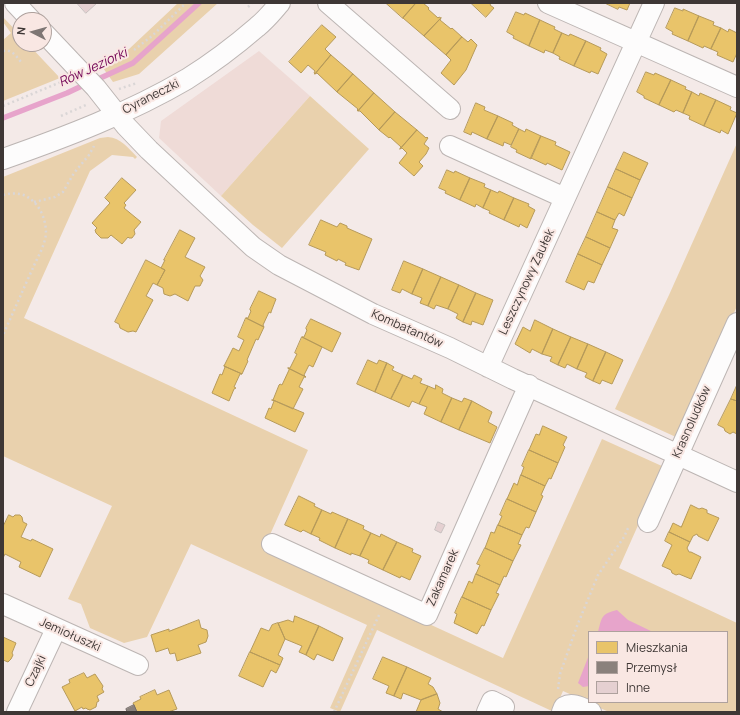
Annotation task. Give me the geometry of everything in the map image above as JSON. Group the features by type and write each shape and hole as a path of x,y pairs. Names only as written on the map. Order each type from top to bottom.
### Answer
{"street":[{"path":"15,3 23,12"},
{"name":"Cyraneczki","path":"3,159 117,115 149,100 187,79 221,56 258,26 280,3"},
{"path":"328,3 450,109"},
{"path":"548,3 737,87"},
{"name":"Leszczynowy Zaułek","path":"488,367 654,3"},
{"name":"Kombatantów","path":"52,44 73,73 99,94 156,156 253,246 274,261 306,280 373,314 450,348 737,482"},
{"path":"450,146 565,198"},
{"name":"Krasnoludków","path":"640,521 678,455 737,323"},
{"name":"Zakamarek","path":"272,544 427,614 529,386"},
{"name":"Jemiołuszki","path":"3,604 138,665"},
{"name":"Czajki","path":"17,712 56,629"},
{"path":"563,709 572,705 591,712"}],"path":[{"path":"134,50 152,36 186,3"},
{"path":"245,11 252,3"},
{"path":"3,51 9,50 21,62"},
{"path":"3,106 61,82 73,73"},
{"path":"60,116 99,94 141,81"},
{"path":"34,202 56,197 62,192 74,173 89,155 94,142"},
{"path":"3,196 17,194 24,195 34,202 43,214 45,224 44,241 3,335"},
{"path":"563,709 557,696 560,674 598,575 624,537 640,521"},
{"path":"334,712 374,627"}],"shaded area":[{"path":"178,3 218,3 139,74 113,82 103,68 129,49"},
{"path":"3,17 12,27 12,52 36,52 60,78 3,101 3,40 11,33 3,22"},
{"path":"259,51 310,96 221,196 159,138 161,121"},
{"path":"310,96 369,149 282,248 253,225 221,196"},
{"path":"108,137 117,139 124,144 137,157 135,159 133,157 112,155 90,171 24,318 308,450 264,548 503,658 602,439 664,467 619,568 737,623 737,712 609,712 589,703 728,703 728,631 588,631 588,702 563,691 554,712 377,630 340,712 330,708 367,625 191,544 147,637 124,643 90,628 81,604 68,599 112,506 3,456 3,177 100,138"},
{"path":"737,143 737,306 678,438 615,409 669,295"},
{"path":"617,610 628,620 651,631 598,631 603,617 608,613"},
{"path":"588,658 588,686 583,687 578,683"}],"building: Mieszkania":[{"path":"386,3 416,3 403,18"},
{"path":"416,3 423,3 438,18 441,18 424,36 403,18"},
{"path":"471,3 491,3 490,5 494,8 486,17"},
{"path":"605,3 630,3 627,10 619,7 618,9"},
{"path":"675,8 683,11 683,9 699,16 688,41 672,34 673,32 666,28"},
{"path":"516,12 524,15 525,13 540,20 529,46 513,38 514,36 507,32"},
{"path":"699,16 714,22 713,25 721,28 711,49 704,46 703,48 688,41"},
{"path":"441,18 440,20 462,37 446,55 424,36"},
{"path":"540,20 555,27 554,29 562,33 553,53 545,50 544,53 529,46"},
{"path":"322,25 336,37 325,49 331,55 315,74 315,71 308,65 301,73 289,62"},
{"path":"721,28 728,32 729,29 737,33 737,53 733,62 717,55 718,52 711,49"},
{"path":"562,33 569,36 570,34 586,41 574,66 559,59 560,57 553,53"},
{"path":"462,37 468,42 471,39 477,45 466,70 454,85 441,73 451,60 446,55"},
{"path":"586,41 601,48 600,50 607,54 598,74 591,71 590,73 574,66"},
{"path":"331,55 353,74 337,92 317,73 315,74"},
{"path":"646,72 654,75 655,73 671,80 659,105 644,98 644,96 637,92"},
{"path":"353,74 374,93 358,111 358,109 337,92"},
{"path":"671,80 686,87 685,89 692,92 683,113 676,110 674,112 659,105"},
{"path":"692,92 699,96 700,93 716,100 704,126 689,119 690,116 683,113"},
{"path":"374,93 395,112 379,130 360,111 358,111"},
{"path":"716,100 731,107 730,110 737,113 728,134 721,130 720,133 704,126"},
{"path":"476,103 485,107 484,110 498,116 487,139 472,132 471,135 464,132"},
{"path":"395,112 417,130 400,149 401,147 390,137 389,138 379,130"},
{"path":"498,116 513,123 512,125 519,129 511,145 504,142 503,146 487,139"},
{"path":"519,129 525,132 526,129 541,136 531,159 516,152 517,150 511,147"},
{"path":"417,130 428,138 424,144 429,148 419,162 423,166 414,176 399,163 407,153 402,148 400,149"},
{"path":"541,136 556,142 555,145 570,152 562,170 531,158"},
{"path":"624,152 648,163 640,180 616,169"},
{"path":"616,169 640,180 632,198 608,187"},
{"path":"447,170 454,173 455,171 470,178 460,200 445,193 446,191 439,188"},
{"path":"122,178 136,190 124,203 126,205 124,208 141,222 134,230 135,234 132,238 128,237 122,244 111,235 108,238 101,238 96,233 95,230 97,228 92,223 110,203 105,198"},
{"path":"470,178 485,184 484,187 491,190 483,208 476,204 475,207 460,200"},
{"path":"608,187 632,198 624,216 619,213 615,220 597,212"},
{"path":"491,190 498,193 499,191 514,198 504,220 489,213 490,211 483,208"},
{"path":"514,198 529,204 528,206 535,210 527,228 520,224 519,227 504,220"},
{"path":"597,212 615,220 612,228 618,230 610,248 586,237"},
{"path":"321,220 337,227 340,223 347,226 347,228 372,239 359,270 345,265 346,263 338,259 337,261 325,255 326,252 309,245"},
{"path":"180,230 195,238 185,257 205,267 200,276 203,280 200,286 195,286 188,301 175,294 170,296 164,294 163,288 157,285 165,270 161,268 164,260"},
{"path":"586,237 610,248 602,265 578,254"},
{"path":"578,254 602,265 594,283 588,281 584,290 566,282"},
{"path":"146,260 165,270 157,285 153,283 146,296 153,300 136,332 128,332 120,328 119,324 115,322"},
{"path":"404,261 423,269 412,294 402,289 400,293 392,290"},
{"path":"423,269 441,277 428,306 420,303 422,298 412,294"},
{"path":"441,277 459,285 448,309 436,305 434,309 428,306"},
{"path":"459,285 476,293 463,322 456,318 458,314 448,309"},
{"path":"259,291 276,299 271,313 269,312 263,325 264,327 246,318 248,318 251,311 250,309"},
{"path":"476,293 493,300 483,325 472,321 471,325 463,322"},
{"path":"246,318 264,327 258,340 256,339 242,374 224,366 233,348 239,351 244,340 238,337"},
{"path":"311,319 341,333 332,352 302,337 304,337 307,330 306,328"},
{"path":"535,320 553,329 542,354 532,349 530,353 515,344 523,327 530,331"},
{"path":"553,329 571,337 558,365 550,361 552,357 542,354"},
{"path":"302,337 322,347 313,367 309,365 304,375 306,377 288,368 290,368 297,354 295,353"},
{"path":"571,337 588,344 577,369 567,364 565,368 558,365"},
{"path":"588,344 606,352 593,381 585,377 587,373 577,369"},
{"path":"606,352 623,360 612,384 602,380 600,384 593,381"},
{"path":"368,360 377,364 379,360 387,363 375,392 357,384"},
{"path":"387,363 394,367 392,370 403,375 391,399 375,392"},
{"path":"224,366 242,374 240,374 234,387 236,388 234,389 229,401 212,393 220,374 222,375"},
{"path":"288,368 306,377 304,377 299,387 303,389 293,409 273,400 279,385 282,385 289,370"},
{"path":"403,375 412,379 414,375 422,379 420,383 428,386 419,404 412,401 409,407 391,399"},
{"path":"436,385 443,389 442,393 452,398 441,422 424,414 427,407 419,404 428,386 435,389"},
{"path":"737,385 737,401 731,399"},
{"path":"452,398 462,402 464,398 472,401 459,430 441,422"},
{"path":"731,399 737,401 737,434 733,432 730,434 718,425"},
{"path":"272,400 304,413 295,432 265,418 269,408 271,409 274,401"},
{"path":"472,401 492,412 488,422 497,427 490,443 459,430"},
{"path":"543,426 567,437 563,445 565,447 558,463 529,450 536,434 539,435"},
{"path":"529,450 558,463 551,479 549,478 545,486 521,475 524,467 522,466"},
{"path":"521,475 545,486 541,495 543,496 536,512 507,499 514,483 517,485"},
{"path":"299,496 315,504 314,506 322,510 311,534 303,530 301,532 285,525"},
{"path":"507,499 536,512 529,528 526,527 522,535 498,525 502,516 500,515"},
{"path":"691,505 699,509 702,508 707,510 707,513 719,518 708,541 697,534 693,536 690,542 669,532 673,523 681,527"},
{"path":"322,510 331,514 332,512 348,519 335,548 311,534"},
{"path":"9,515 13,517 15,515 20,515 23,522 27,524 21,537 31,541 32,539 53,549 40,577 19,567 21,562 5,554 3,558 3,527"},
{"path":"348,519 364,526 363,529 371,533 360,556 351,553 351,555 335,548"},
{"path":"498,525 522,535 518,544 521,545 513,561 485,548 491,532 494,533"},
{"path":"669,532 690,542 687,548 689,552 701,557 691,579 679,574 676,575 672,573 671,570 662,566 672,545 665,541"},
{"path":"371,533 380,537 381,534 397,542 383,570 368,563 369,560 360,556"},
{"path":"397,542 413,549 412,552 421,556 410,580 401,576 400,578 383,570"},
{"path":"485,548 513,561 506,577 504,576 500,585 476,574 480,565 477,564"},
{"path":"476,574 500,585 496,593 499,594 491,610 462,597 469,581 472,583"},
{"path":"462,597 491,610 484,626 482,625 477,634 454,623 457,614 455,613"},
{"path":"295,616 319,626 306,655 299,652 302,646 285,639 278,623 288,620 293,622"},
{"path":"199,620 201,628 207,630 208,636 206,642 198,645 201,653 177,661 175,653 170,654 168,648 156,652 151,635 169,629 169,631"},
{"path":"278,623 285,639 278,655 283,658 280,665 250,652 261,628 269,631 272,625"},
{"path":"319,626 343,638 333,661 317,654 314,660 306,655"},
{"path":"3,637 16,643 12,653 13,655 8,662 3,660"},
{"path":"250,652 280,665 276,673 271,670 263,687 239,676"},
{"path":"383,657 407,667 394,696 386,693 389,686 373,679"},
{"path":"407,667 431,678 428,684 433,687 437,694 421,700 403,693 401,699 394,696"},
{"path":"84,673 87,678 95,674 103,686 102,689 104,692 97,696 99,701 97,702 96,707 90,710 86,708 83,709 82,707 75,711 62,687 70,683 69,680"},
{"path":"155,690 157,695 169,690 177,709 168,712 137,712 133,703 141,699 140,697"},
{"path":"437,694 440,703 438,709 443,712 416,712 421,700"}],"building: Przemysł":[{"path":"134,705 137,712 127,712 126,709"}],"building: Inne":[{"path":"77,3 97,3 86,13"},
{"path":"438,522 445,525 441,533 435,530"}],"waterway":[{"name":"Rów Jeziorki","path":"94,81 133,63 199,3"},
{"name":"Rów Jeziorki","path":"3,118 86,84"}]}
